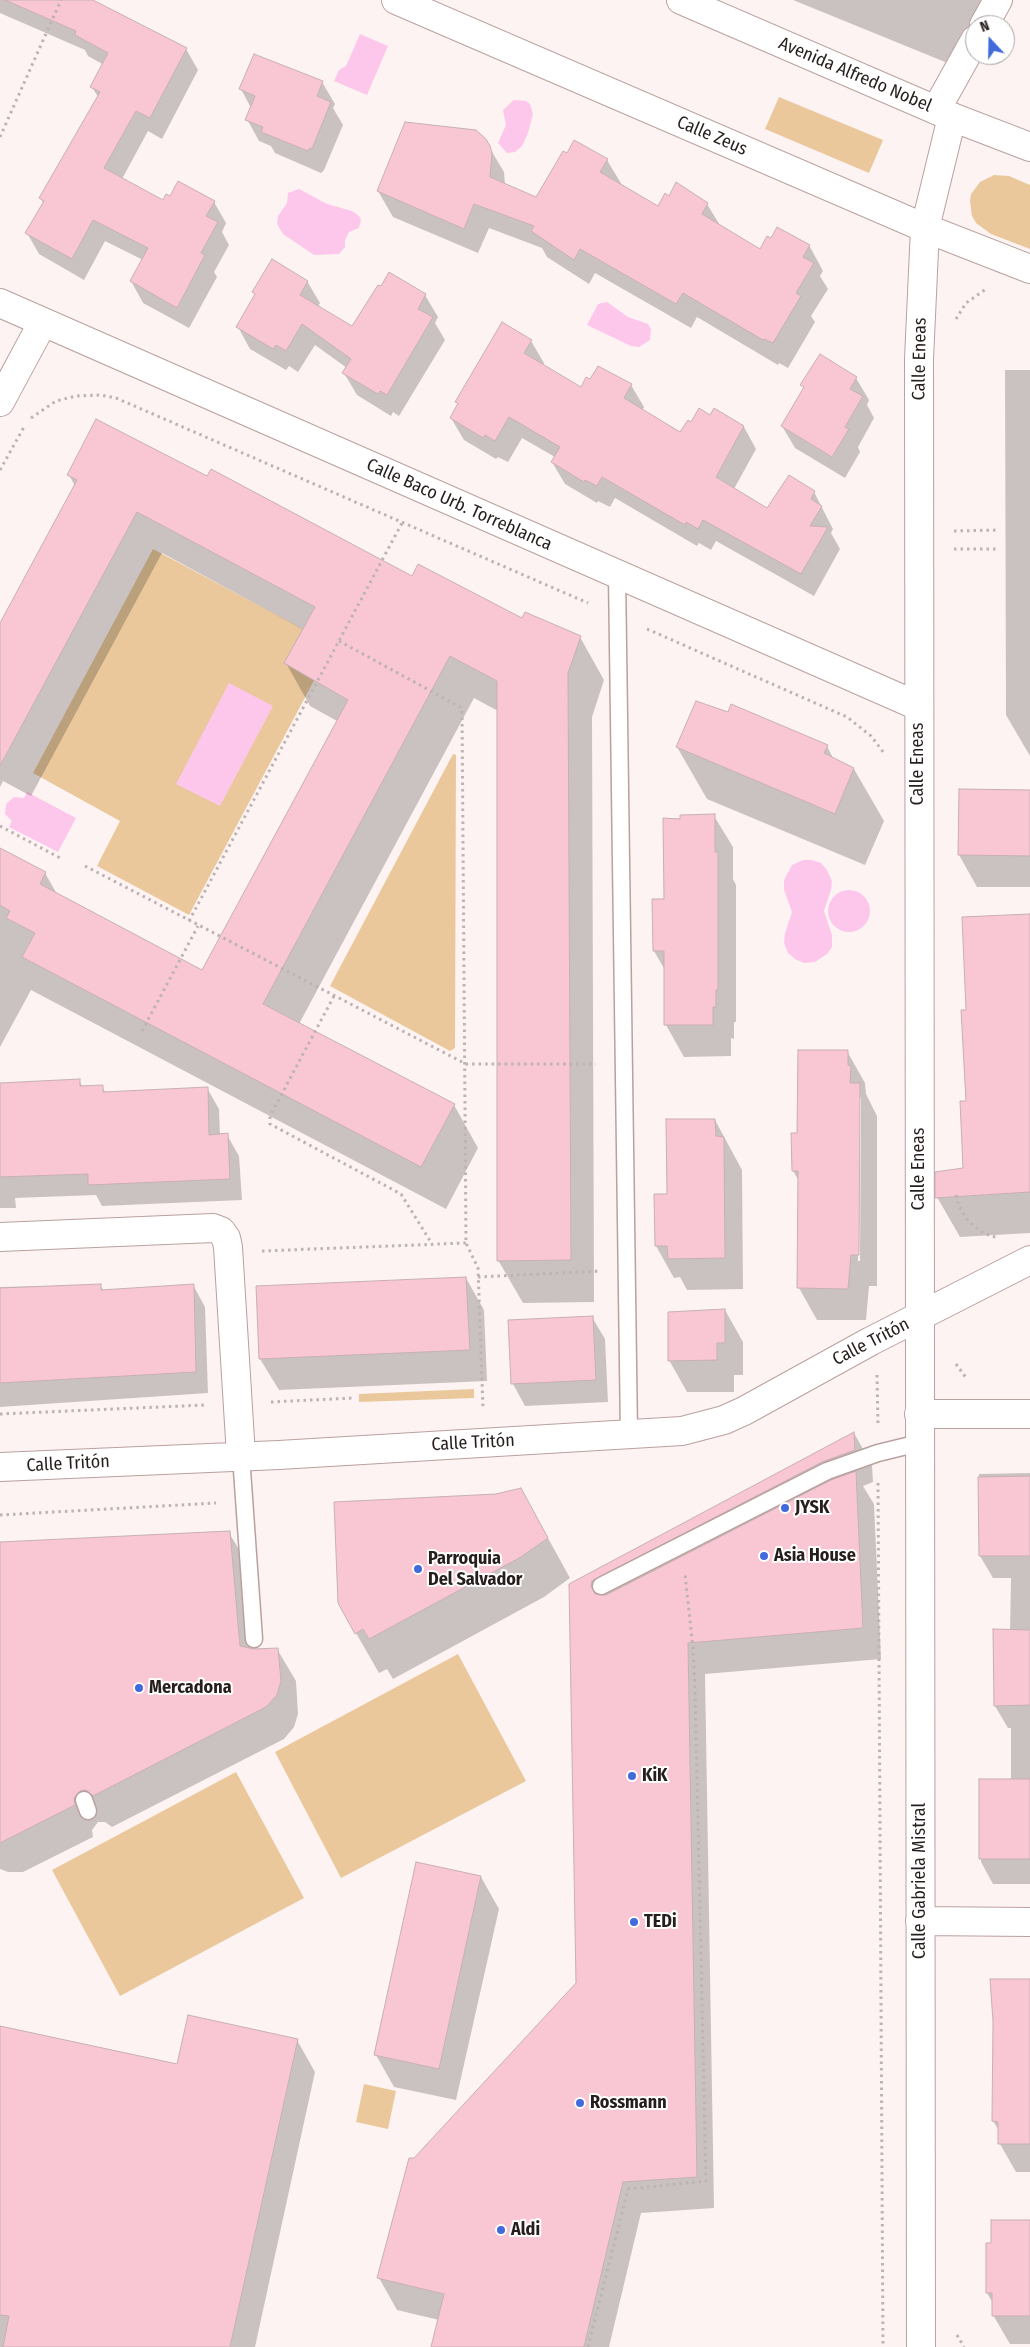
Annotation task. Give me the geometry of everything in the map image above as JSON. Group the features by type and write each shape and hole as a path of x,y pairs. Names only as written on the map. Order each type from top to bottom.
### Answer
{"street":[{"name":"Calle Zeus","path":"396,0 925,228 1030,269"},
{"name":"Avenida Alfredo Nobel","path":"680,0 944,113 1030,147"},
{"path":"990,15 998,0"},
{"name":"Calle Eneas","path":"919,1414 919,359 925,228 944,113 965,64"},
{"name":"Calle Baco Urb. Torreblanca","path":"0,303 918,706"},
{"path":"0,402 43,322"},
{"path":"0,1237 213,1228 221,1231 226,1238 228,1247 241,1456"},
{"name":"Calle Tritón","path":"0,1467 241,1456 682,1431 724,1420 744,1411 871,1341 1030,1260"},
{"path":"919,1414 1030,1414"},
{"name":"Calle Gabriela Mistral","path":"919,1414 921,2347"},
{"path":"920,1921 1030,1922"}],"lane":[{"path":"617,574 629,1435"},
{"path":"601,1586 827,1471 878,1453 919,1443"},
{"path":"241,1456 254,1639"}],"path":[{"path":"0,137 61,0"},
{"path":"954,326 960,310 966,303 988,288"},
{"path":"189,921 420,488"},
{"path":"954,521 954,559"},
{"path":"954,531 999,530"},
{"path":"954,549 999,549"},
{"path":"339,641 462,708 466,1243 478,1268 484,1442"},
{"path":"0,826 62,859"},
{"path":"84,866 466,1064 624,1063"},
{"path":"142,1031 198,925"},
{"path":"334,996 270,1116 270,1124 400,1194 432,1244"},
{"path":"956,1187 959,1206 968,1222 983,1233 1001,1239"},
{"path":"262,1251 466,1243"},
{"path":"478,1277 600,1270"},
{"path":"954,1357 960,1372 971,1383"},
{"path":"872,1372 878,1376 883,2347"},
{"path":"0,1414 353,1398"},
{"path":"0,1515 210,1505"},
{"path":"588,2347 628,2189 706,2180 695,1690 697,1690 696,1657 695,1649 693,1649 681,1545"},
{"path":"956,2333 964,2347"}],"shaded area":[{"path":"360,34 388,46 367,95 334,81 339,70 346,66"},
{"path":"779,97 883,140 869,173 765,129"},
{"path":"514,100 526,101 530,104 533,114 522,146 515,152 507,153 498,143 506,125 503,110"},
{"path":"994,175 1009,176 1030,185 1030,249 991,234 976,223 972,216 971,194 980,182"},
{"path":"299,189 327,204 352,211 359,216 361,220 359,228 349,232 345,240 345,247 339,254 314,255 283,234 277,224 278,216 287,203 288,193"},
{"path":"607,302 628,317 648,324 651,329 650,340 639,347 631,346 587,325 598,304"},
{"path":"153,549 333,645 189,915 97,866 120,821 33,773"},
{"path":"229,683 273,706 220,806 176,784"},
{"path":"453,754 456,755 455,1048 450,1051 330,986"},
{"path":"27,792 76,818 58,852 9,827 12,821 5,814 6,804 14,797 24,798"},
{"path":"803,860 821,863 832,881 824,911 832,935 832,947 827,954 815,962 804,963 788,953 784,943 785,933 792,912 784,890 784,880 792,865"},
{"path":"845,890 853,890 864,896 870,911 864,926 853,932 845,932 834,926 828,915 828,907 834,896"},
{"path":"474,1389 474,1398 359,1402 359,1394"},
{"path":"458,1654 526,1781 341,1878 275,1752"},
{"path":"236,1772 304,1898 120,1996 52,1870"},
{"path":"364,2084 396,2091 388,2129 356,2122"}],"building":[{"path":"5,0 93,0 187,48 150,118 136,111 104,168 163,200 166,194 170,196 178,181 215,201 206,216 218,222 201,253 205,255 177,308 130,281 148,248 93,220 72,259 25,233 44,201 39,198 100,92 90,87 108,53 75,35 76,31"},
{"path":"254,54 323,81 317,96 331,102 312,149 310,148 308,151 261,132 263,127 245,120 255,96 239,89"},
{"path":"405,122 476,130 486,139 490,146 492,153 490,177 536,197 563,151 567,153 574,140 608,159 600,172 658,206 665,193 669,196 676,182 708,203 702,214 760,249 767,236 771,238 777,227 810,245 803,257 814,263 796,293 801,296 773,343 763,340 683,293 676,304 580,249 574,260 531,231 534,226 474,204 464,229 377,191"},
{"path":"272,259 308,281 300,295 352,326 378,285 381,286 389,272 426,294 418,309 433,317 387,395 380,391 378,394 342,373 351,359 302,324 286,351 276,345 273,349 236,327 255,294 252,292"},
{"path":"502,322 532,340 524,353 581,387 586,377 590,379 598,366 632,384 624,398 680,432 688,420 691,422 699,408 710,415 714,408 744,426 716,477 767,508 789,475 815,491 811,499 822,506 810,526 828,527 801,574 703,520 698,529 686,522 685,525 602,477 597,486 585,480 584,482 551,462 560,447 509,417 495,441 485,435 483,438 450,418 458,403 455,402"},
{"path":"820,354 857,377 850,389 863,396 845,427 849,429 832,457 781,426 804,387 800,385"},
{"path":"96,419 207,476 211,469 412,576 418,564 522,618 525,612 581,636 568,673 571,1260 497,1261 497,681 450,656 263,1004 455,1104 421,1167 22,957 35,933 6,918 10,911 0,905 0,848 46,872 40,884 202,970 348,700 284,663 315,607 137,512 0,766 0,623 77,480 67,475"},
{"path":"696,701 728,712 731,704 828,745 824,753 854,768 835,814 676,747"},
{"path":"959,789 1030,790 1030,856 958,855"},
{"path":"715,814 715,852 718,852 718,990 716,990 716,1007 713,1007 713,1025 664,1025 664,951 653,951 652,899 664,899 663,818 680,819 680,815"},
{"path":"1030,914 1030,1192 935,1198 935,1172 963,1168 960,1101 966,1101 961,1010 966,1010 962,917"},
{"path":"798,1050 848,1050 848,1065 851,1066 850,1083 860,1083 859,1255 851,1255 848,1289 797,1288 798,1171 792,1171 791,1133 797,1133"},
{"path":"80,1079 80,1086 103,1085 103,1092 208,1087 209,1135 228,1133 230,1179 88,1185 88,1174 0,1177 0,1083"},
{"path":"666,1119 715,1119 716,1136 724,1137 725,1258 668,1259 667,1246 655,1246 654,1194 667,1194"},
{"path":"466,1277 470,1350 259,1359 256,1286"},
{"path":"101,1284 101,1290 194,1284 196,1372 0,1383 0,1288"},
{"path":"725,1309 725,1343 717,1343 717,1360 668,1361 668,1312"},
{"path":"593,1316 596,1380 511,1384 508,1320"},
{"path":"854,1432 855,1450 822,1462 592,1581 591,1586 595,1594 606,1595 831,1480 856,1471 863,1628 688,1643 697,2177 623,2182 584,2347 431,2347 444,2294 377,2278 409,2158 414,2158 576,1983 569,1584"},
{"path":"1030,1476 1030,1556 979,1556 978,1477"},
{"name":"Parroquia Del Salvador","path":"521,1488 548,1538 521,1557 369,1639 363,1629 355,1634 338,1603 334,1502 496,1494"},
{"name":"Mercadona","path":"230,1531 240,1646 254,1649 278,1648 281,1681 277,1695 266,1707 93,1796 86,1790 80,1791 74,1798 75,1805 0,1843 0,1542"},
{"path":"993,1629 1030,1630 1030,1705 994,1706"},
{"path":"979,1779 1030,1779 1030,1859 979,1859"},
{"path":"416,1862 481,1876 439,2069 374,2055"},
{"path":"990,1979 1030,1979 1030,2144 998,2144 998,2122 992,2121 993,2021"},
{"path":"188,2015 298,2039 230,2347 3,2347 9,2316 0,2315 0,2026 177,2064"},
{"path":"991,2220 1030,2220 1030,2316 992,2316 992,2293 986,2293 986,2243 991,2243"}],"place":[{"name":"JYSK","path":"785,1508"},
{"name":"Asia House","path":"764,1556"},
{"name":"Parroquia Del Salvador","path":"418,1569"},
{"name":"Mercadona","path":"139,1688"},
{"name":"KiK","path":"632,1776"},
{"name":"TEDi","path":"634,1922"},
{"name":"Rossmann","path":"580,2103"},
{"name":"Aldi","path":"501,2230"}]}
